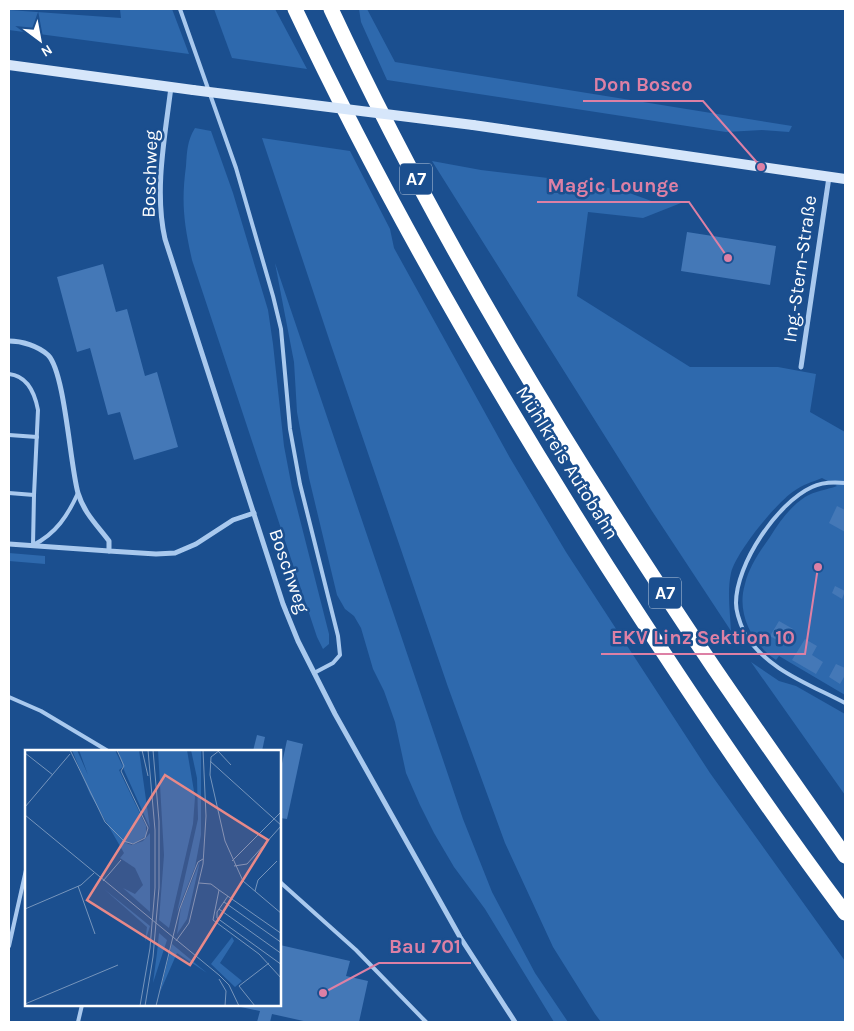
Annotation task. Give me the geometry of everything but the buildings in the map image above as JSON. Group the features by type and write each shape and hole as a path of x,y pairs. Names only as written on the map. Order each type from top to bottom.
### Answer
{"highway":[{"name":"Mühlkreis Autobahn","path":"295,9 321,65 420,254 469,340 567,503 719,736 845,913"},
{"name":"Mühlkreis Autobahn","path":"331,9 404,159 543,401 612,512 698,644 845,856"}],"main road":[{"path":"9,65 473,125 845,179"}],"street":[{"name":"Boschweg","path":"171,87 160,195 160,218 165,239 283,604 298,641 340,722 460,937 515,1022"},
{"name":"Ing.-Stern-Straße","path":"801,367 829,176"},
{"path":"9,341 33,346 48,356 56,371 78,493 85,511 109,541 109,550"},
{"path":"9,544 156,554 175,553 196,544 233,520 254,513"}],"lane":[{"path":"180,9 236,168 281,329 292,439 300,484 340,655 332,663 314,673"},
{"path":"9,374 16,375 30,386 38,410 33,545 43,540 58,527 69,512 78,493"},
{"path":"9,435 37,437"},
{"path":"845,483 828,483 814,486 790,500 783,507 750,556 739,581 736,603 737,614 745,634 767,660 785,672 845,702"},
{"path":"9,493 34,495"},
{"path":"9,697 41,711 106,750"},
{"path":"9,946 25,874"},
{"path":"281,883 356,950 426,1022"},
{"path":"78,1022 82,1006"}],"shaded area":[{"path":"120,9 172,9 189,54 9,30 9,10 121,18"},
{"path":"214,9 275,9 307,69 232,58"},
{"path":"359,9 367,9 395,62 792,126 789,132 762,130 726,132 387,80 361,22"},
{"path":"195,128 211,131 233,193 268,310 284,446 292,488 329,634 329,644 323,649 317,637 192,260 185,224 184,191 188,147 190,137"},
{"path":"262,138 350,151 390,229 394,248 510,458 566,552 710,773 845,961 845,1022 601,1022 595,1014 553,947 505,843 448,687"},
{"path":"432,161 621,190 657,203 681,203 643,218 588,212 577,296 690,367 778,367 816,374 810,412 845,432 845,695 779,656 776,660 767,653 753,637 748,627 743,606 743,595 749,571 781,520 794,505 805,497 837,486 822,478 797,489 777,506 748,541 734,564 731,573 729,594 731,631 652,511"},
{"path":"275,263 463,819 492,892 535,973 568,1022 554,1022 485,909 454,867 434,833 406,773 395,722 384,691 373,669 361,628 354,616 345,609 337,595 309,478 297,412 294,362"},
{"path":"9,553 45,556 45,564 9,561"},
{"path":"751,662 779,681 796,686 845,714 845,795"}],"place":[{"name":"Don Bosco","path":"761,167"},
{"name":"Magic Lounge","path":"728,258"},
{"name":"EKV Linz Sektion 10","path":"818,567"},
{"name":"Bau 701","path":"323,993"}]}
